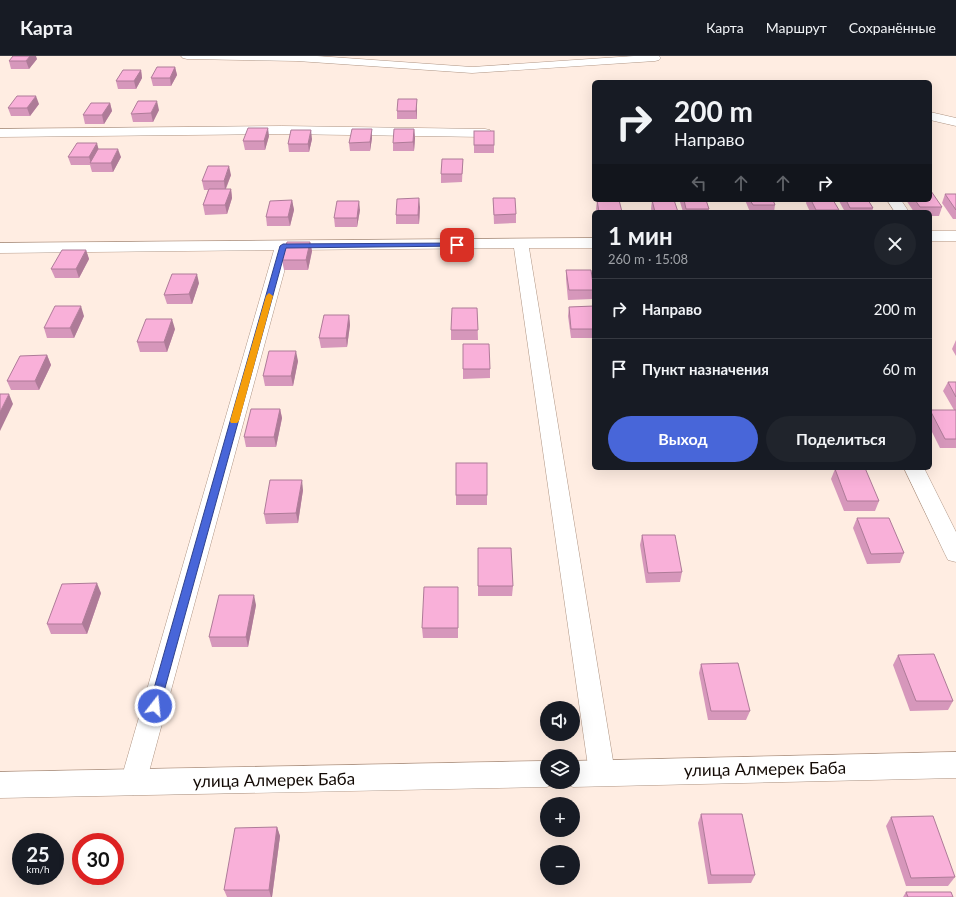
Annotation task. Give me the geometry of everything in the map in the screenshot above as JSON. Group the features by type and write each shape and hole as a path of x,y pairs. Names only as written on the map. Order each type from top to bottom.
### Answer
{"street":[{"path":"188,56 297,58 472,70 655,58"},
{"path":"932,116 956,122"},
{"path":"0,133 282,130 485,133"},
{"path":"932,236 956,236"},
{"path":"2,252 283,246 520,245 592,243"},
{"path":"520,245 602,773"},
{"path":"133,783 283,246"},
{"path":"915,470 956,554"},
{"name":"улица Алмерек Баба","path":"580,774 956,765"},
{"name":"улица Алмерек Баба","path":"0,785 540,774"}],"building":[{"path":"13,56 30,56 26,61 9,61"},
{"path":"157,67 175,67 170,78 151,78"},
{"path":"123,70 141,70 134,81 116,81"},
{"path":"17,96 36,96 27,108 8,108"},
{"path":"398,99 417,99 416,111 397,111"},
{"path":"138,101 157,101 151,113 131,114"},
{"path":"91,103 110,103 102,115 83,115"},
{"path":"248,128 268,128 264,141 243,141"},
{"path":"352,129 372,129 370,142 349,143"},
{"path":"394,129 414,129 413,142 393,143"},
{"path":"291,130 311,130 308,144 288,144"},
{"path":"474,131 494,131 494,145 474,145"},
{"path":"77,143 97,143 89,157 68,157"},
{"path":"98,149 118,149 111,163 90,163"},
{"path":"442,159 463,159 462,174 441,174"},
{"path":"208,166 229,166 224,181 202,181"},
{"path":"209,189 231,189 225,205 203,205"},
{"path":"932,192 942,207 920,207 916,202 932,202"},
{"path":"945,194 956,194 956,210"},
{"path":"419,198 418,215 396,215 397,199"},
{"path":"493,198 515,198 516,214 494,215"},
{"path":"292,200 288,217 266,217 270,201"},
{"path":"337,201 359,201 357,218 334,218"},
{"path":"597,202 620,202 622,210 599,210"},
{"path":"652,202 675,202 677,210 654,210"},
{"path":"684,202 707,202 709,209 686,209"},
{"path":"751,202 774,202 775,205 753,205"},
{"path":"812,202 834,202 839,210 816,210"},
{"path":"847,202 869,202 873,208 850,208"},
{"path":"287,242 310,242 306,260 282,260"},
{"path":"62,250 86,250 76,269 51,269"},
{"path":"566,270 591,270 592,290 569,290"},
{"path":"172,274 197,274 189,294 164,295"},
{"path":"55,306 81,306 70,328 44,328"},
{"path":"592,306 592,329 571,329 569,307"},
{"path":"452,308 477,308 478,330 451,330"},
{"path":"324,315 349,315 346,338 319,338"},
{"path":"146,319 172,319 164,342 137,342"},
{"path":"463,344 489,344 490,369 463,369"},
{"path":"269,351 296,351 291,376 263,376"},
{"path":"47,355 35,381 7,381 20,356"},
{"path":"948,382 956,382 956,397"},
{"path":"0,394 9,394 0,412"},
{"path":"251,409 280,409 274,437 244,437"},
{"path":"932,410 956,410 956,439 945,439 932,414"},
{"path":"456,463 487,463 487,495 456,495"},
{"path":"835,470 866,470 879,501 847,501"},
{"path":"270,480 302,480 296,513 264,514"},
{"path":"857,518 889,518 904,553 871,554"},
{"path":"642,535 675,535 682,572 648,573"},
{"path":"478,548 511,548 513,586 478,586"},
{"path":"97,583 82,624 47,624 62,584"},
{"path":"424,587 458,587 458,628 422,628"},
{"path":"219,595 254,595 246,637 209,637"},
{"path":"934,654 953,701 916,701 898,655"},
{"path":"738,663 750,711 711,711 701,664"},
{"path":"701,814 742,814 755,875 711,875"},
{"path":"933,816 955,877 911,878 891,817"},
{"path":"277,827 269,890 224,890 235,828"},
{"path":"906,892 951,892 953,897 908,897"}],"slow traffic":[{"path":"234,421 269,296"}],"route":[{"path":"155,706 283,246 457,245"}]}
